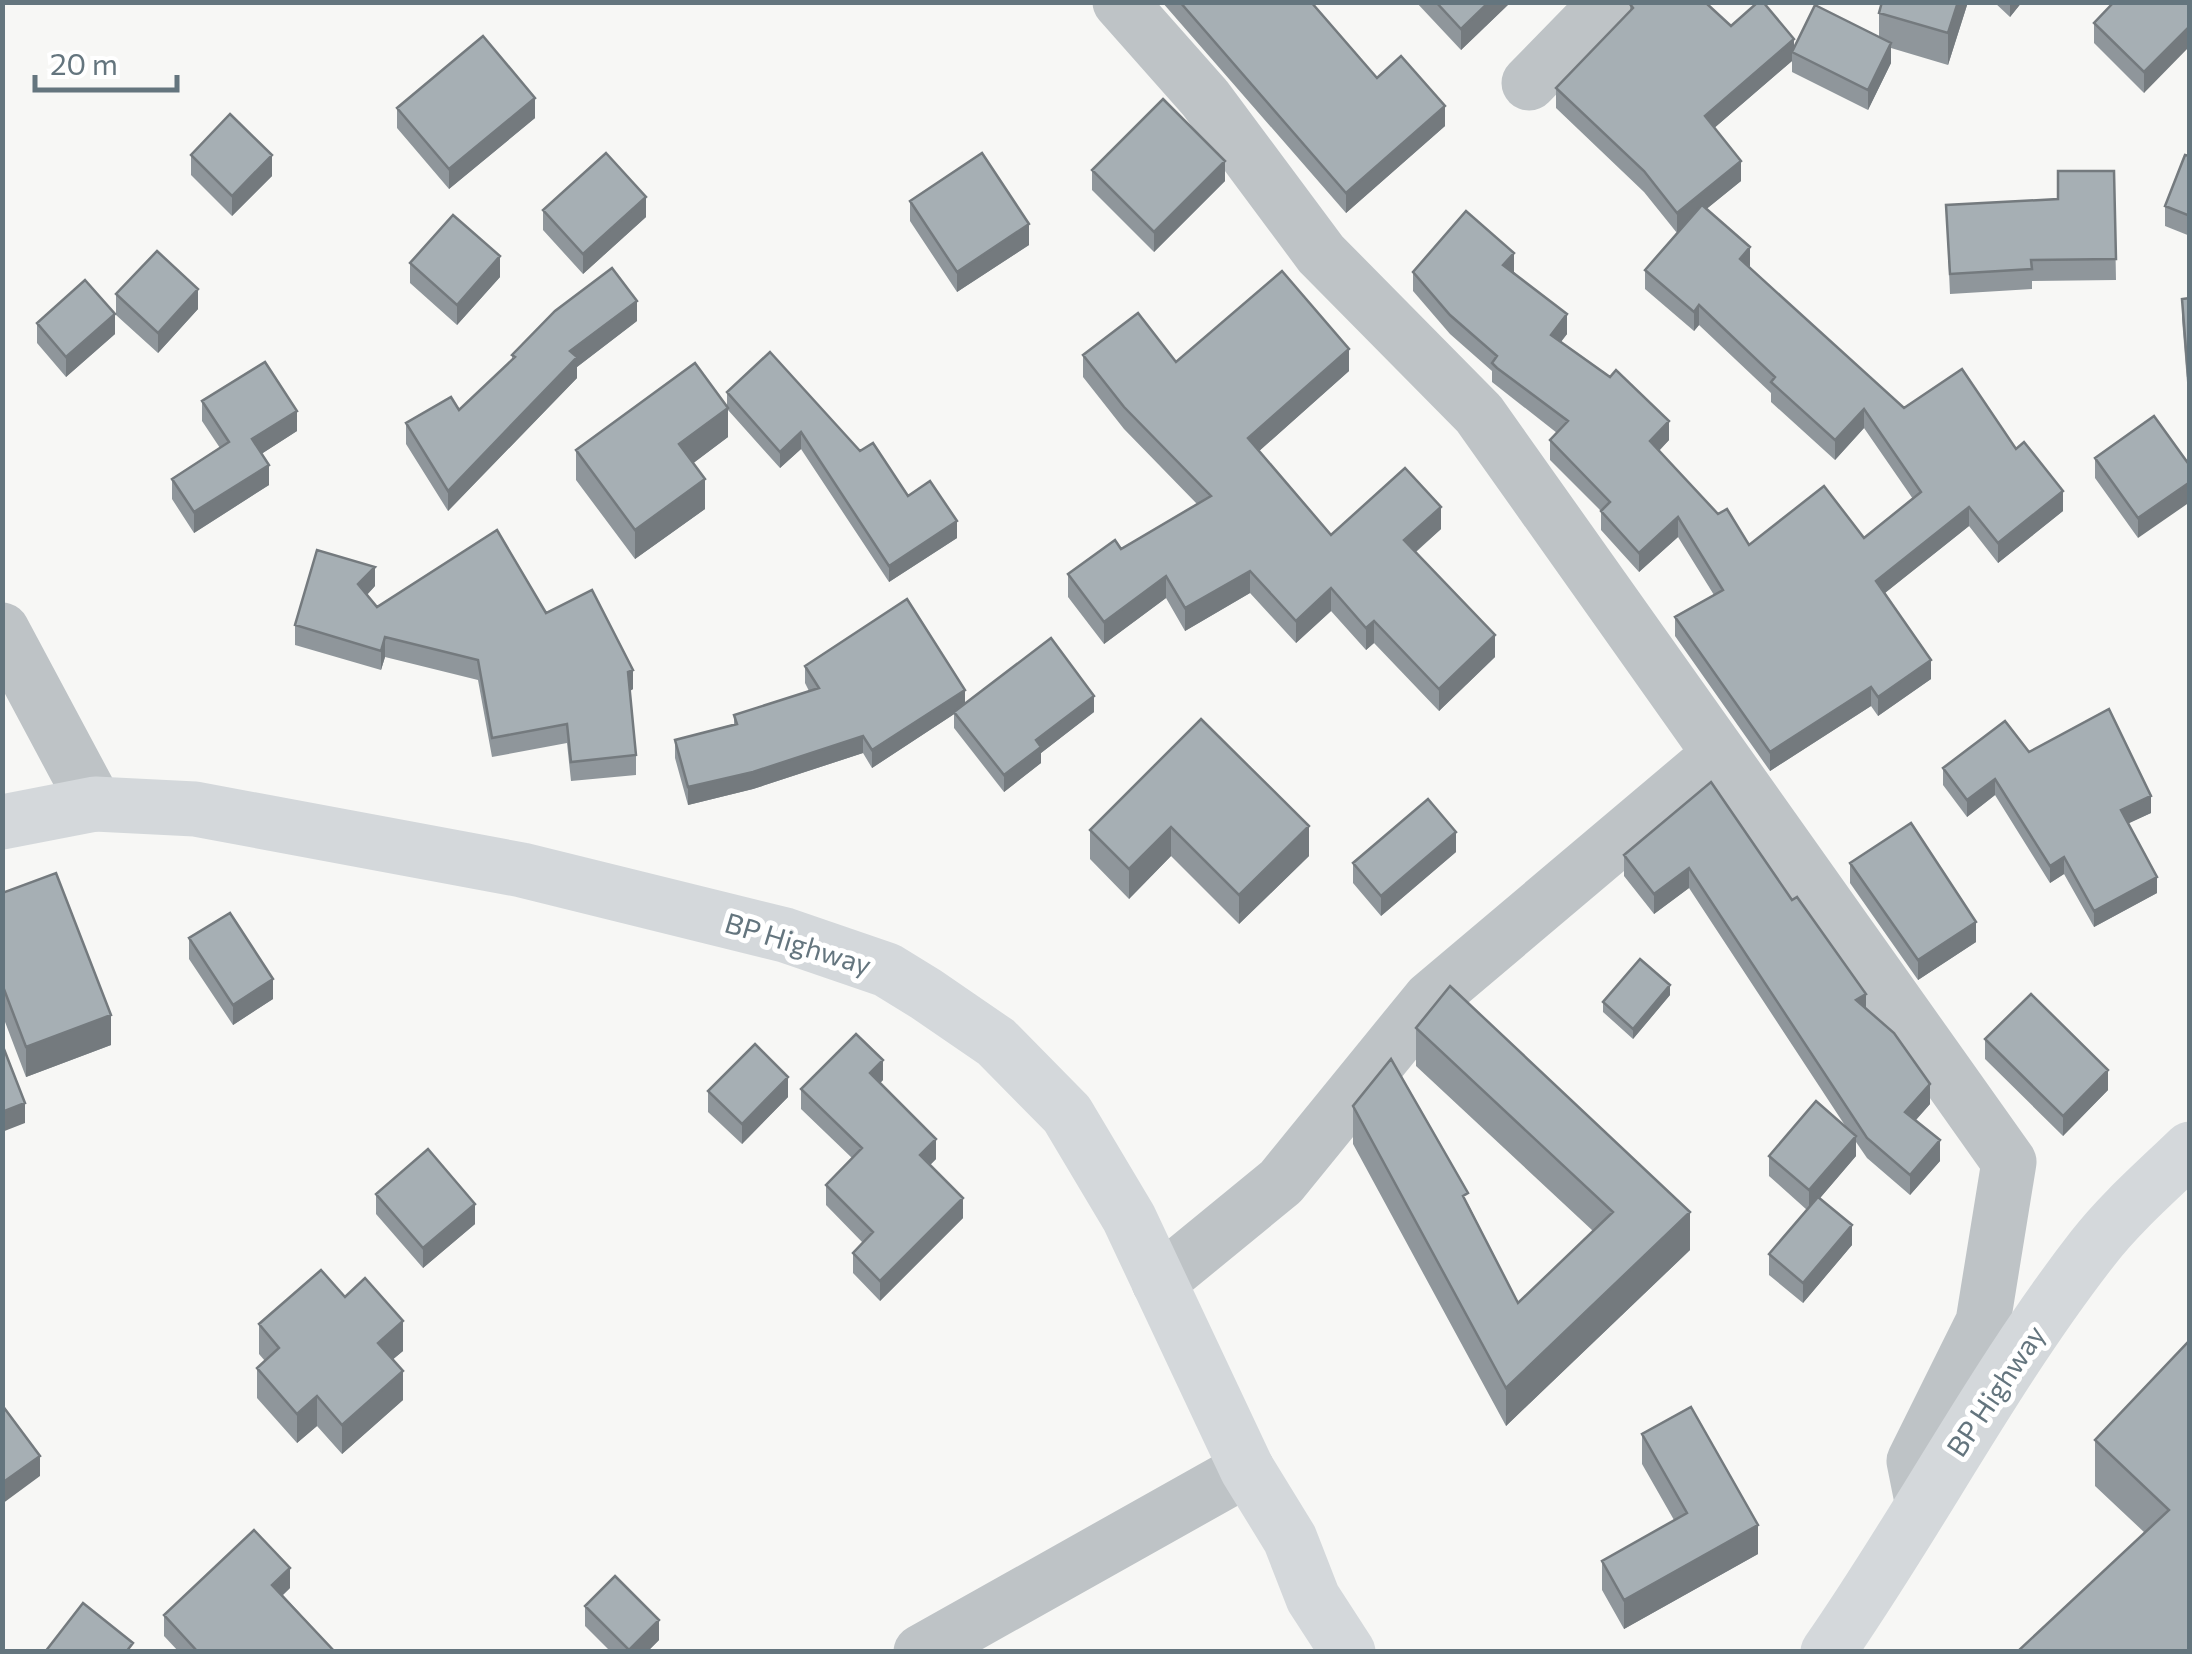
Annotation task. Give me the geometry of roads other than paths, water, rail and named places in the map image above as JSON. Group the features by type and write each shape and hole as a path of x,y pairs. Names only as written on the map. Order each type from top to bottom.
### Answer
{"highway":[{"name":"BP Highway","path":"2,822 95,804 195,809 522,870 785,936 887,970 996,1042 1066,1114 1129,1218 1247,1469 1290,1540 1313,1598 1348,1652"},
{"name":"BP Highway","path":"1828,1652 1877,1580 1922,1500 2094,1246 2190,1149"}],"street":[{"path":"1120,2 1205,98 1321,254 1478,414 2008,1162 1982,1322 1914,1461 1922,1500"},
{"path":"1529,83 1608,2"},
{"path":"2,630 95,804"},
{"path":"1159,1282 1282,1182 1430,999 1720,754"},
{"path":"920,1652 1247,1469"}]}
